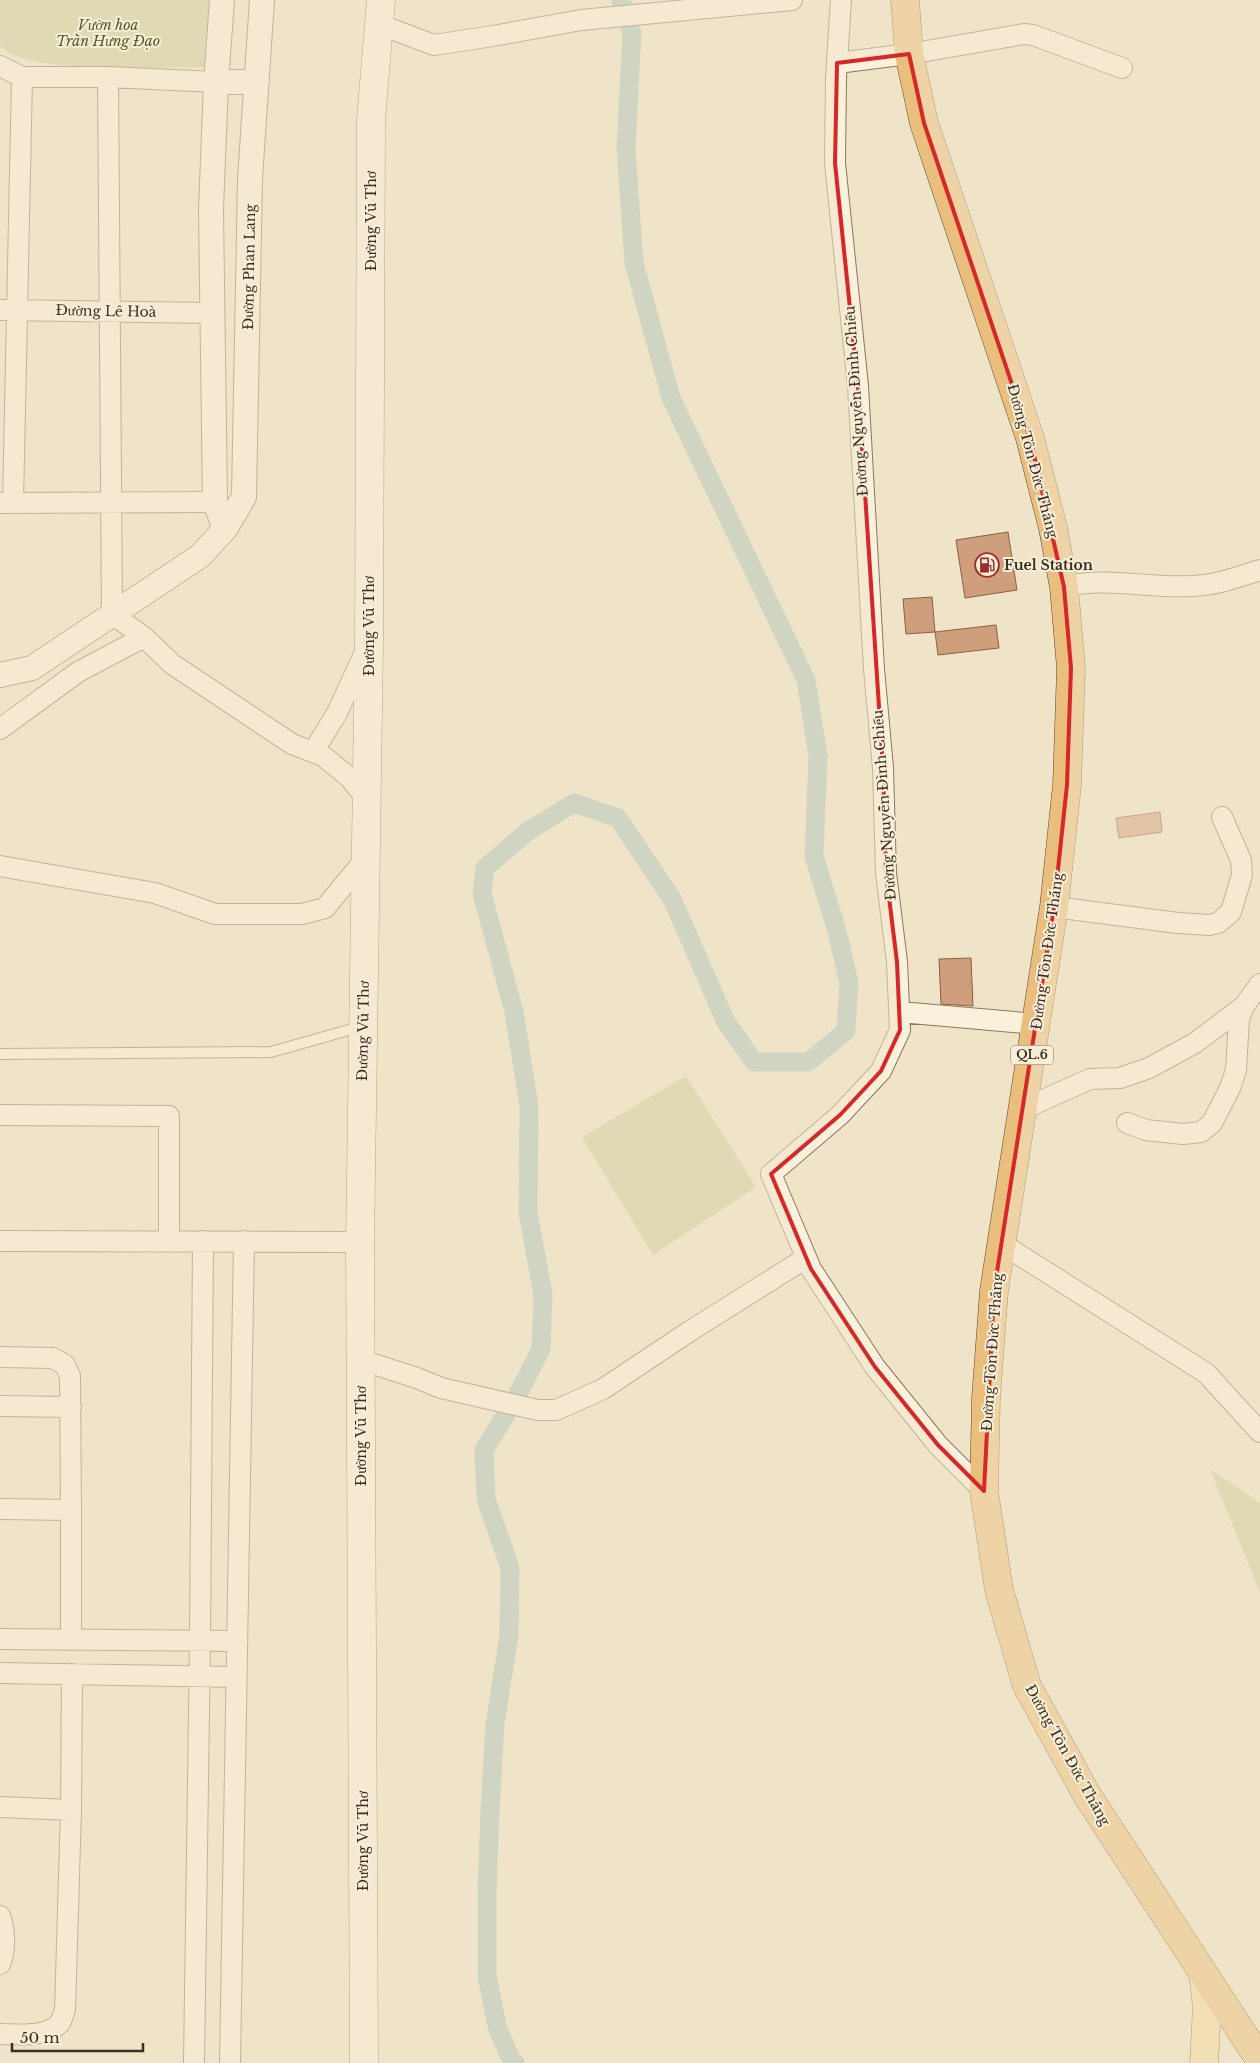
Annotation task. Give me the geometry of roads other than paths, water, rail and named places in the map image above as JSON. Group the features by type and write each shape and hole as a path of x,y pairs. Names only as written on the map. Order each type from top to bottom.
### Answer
{"highway":[{"name":"Đường Tôn Đức Thắng","path":"905,0 909,54 924,123 1030,438 1053,528 1064,586 1071,677 1067,784 1054,907 1024,1109 994,1291 986,1398 984,1491 999,1590 1027,1686 1087,1796 1260,2060"}],"main road":[{"name":"Đường Vũ Thơ","path":"364,2063 360,1242 369,644 371,120 380,12"},
{"path":"1203,1973 1207,2007 1204,2063"}],"street":[{"path":"222,0 216,82 211,210 215,502 225,529"},
{"name":"Đường Phan Lang","path":"0,675 32,668 200,556 225,529 244,497 250,179 262,0"},
{"path":"380,12 434,45 599,18 792,0"},
{"name":"Đường Nguyễn Đình Chiểu","path":"841,0 837,63 835,163 858,386 873,659 883,768 886,873 898,962 900,1030 881,1071 840,1115 771,1174 810,1270 875,1367 938,1445 984,1491"},
{"path":"837,63 909,54 1024,34 1033,35 1122,68"},
{"path":"0,66 22,77 108,77 257,82"},
{"path":"22,77 8,310 7,503 215,502"},
{"path":"108,77 112,614 144,637 172,664 292,744 323,756 350,778 367,800"},
{"name":"Đường Lê Hoà","path":"8,310 212,313"},
{"path":"212,313 248,312"},
{"path":"1064,586 1082,582 1194,586 1238,578 1260,570"},
{"path":"0,729 78,672 144,637"},
{"path":"313,752 337,713 369,644"},
{"path":"1054,907 1178,923 1208,925 1218,923 1231,912 1242,875 1241,860 1222,817"},
{"path":"0,866 155,893 215,914 302,914 325,908 366,858"},
{"path":"1127,1123 1146,1130 1183,1134 1201,1132 1212,1123 1230,1088 1236,1070 1239,1019 1244,1006 1260,984"},
{"path":"1024,1109 1090,1079 1120,1078 1149,1068 1195,1043 1244,1006"},
{"path":"900,1012 1036,1024"},
{"path":"0,1115 169,1116 169,1241"},
{"path":"0,1241 360,1242"},
{"path":"194,2063 200,1676 203,1241"},
{"path":"230,2063 244,1241"},
{"path":"1002,1244 1206,1373 1260,1432"},
{"path":"361,1360 417,1378 441,1388 538,1410 556,1410 603,1389 690,1330 806,1258"},
{"path":"0,1357 53,1358 64,1365 70,1376 71,1640"},
{"path":"0,1406 70,1407"},
{"path":"0,1509 70,1510"},
{"path":"0,1639 237,1641"},
{"path":"0,1673 236,1676"},
{"path":"0,2034 35,2034 49,2031 60,2024 65,2010 71,1810 72,1674"},
{"path":"0,1807 71,1810"},
{"path":"0,1916 3,1924 3,1953 0,1964"}],"lane":[{"path":"0,1054 271,1052 363,1026"}],"waterway":[{"path":"515,2063 512,2061 498,2030 487,1976 487,1891 490,1811 495,1724 509,1635 510,1568 486,1499 484,1450 516,1398 541,1349 543,1294 528,1213 529,1106 514,1012 482,893 485,868 528,831 574,803 618,818 672,899 726,1022 754,1062 808,1062 846,1031 849,983 837,931 814,856 818,756 806,680 671,398 634,263 626,148 632,33 621,0"}],"place":[{"name":"Fuel Station","path":"987,565"}],"park label":[{"name":"Vườn hoa Trần Hưng Đạo","path":"108,33"}]}
